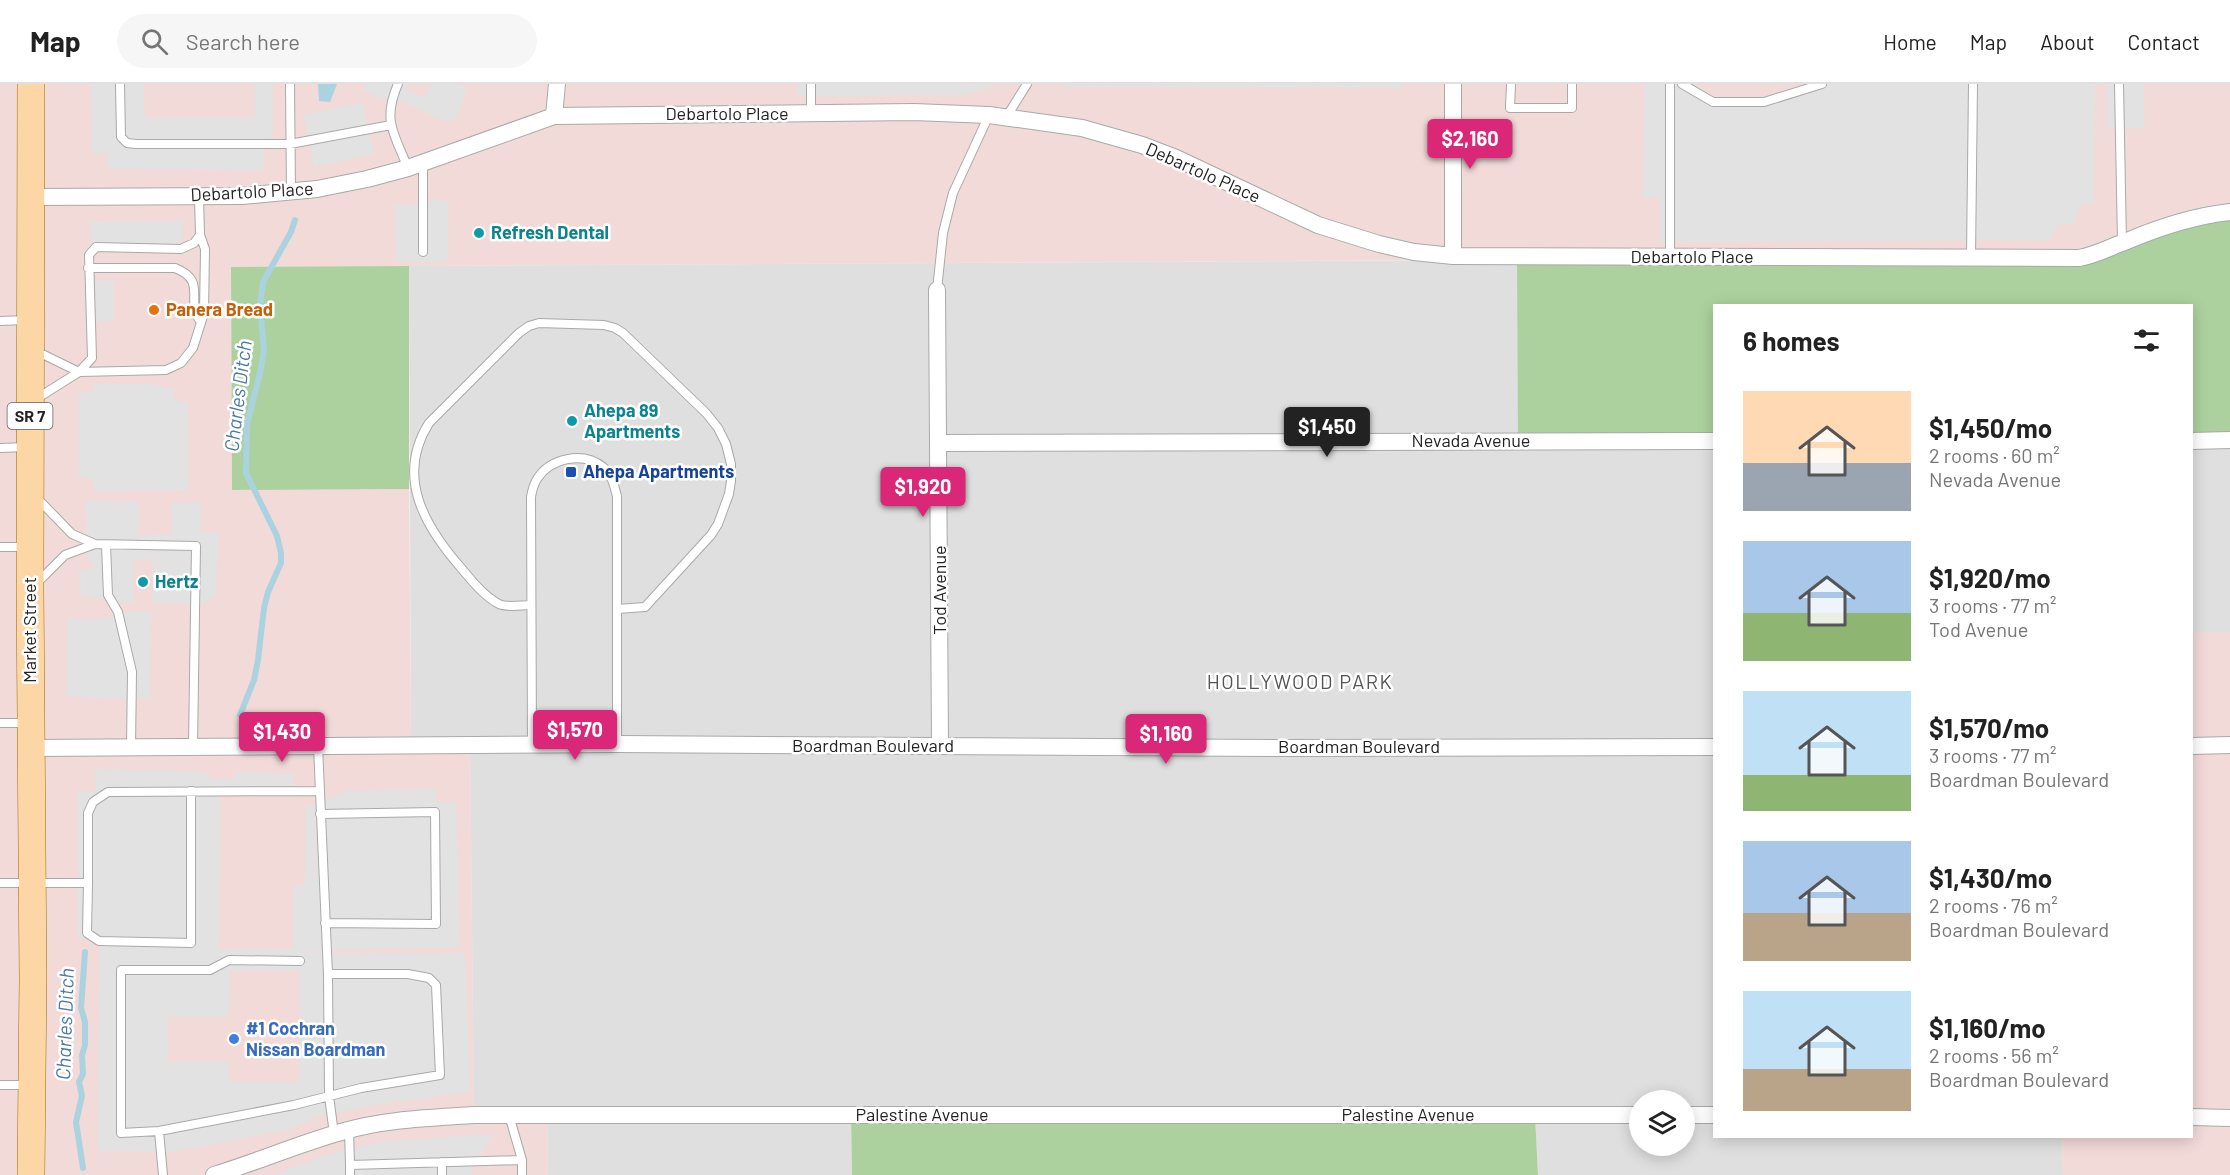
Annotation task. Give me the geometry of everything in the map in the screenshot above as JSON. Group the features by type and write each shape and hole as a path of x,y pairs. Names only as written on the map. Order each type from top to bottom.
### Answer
{"main road":[{"name":"Market Street","path":"31,84 30,589 33,1085 31,1175"}],"street":[{"path":"554,116 557,84"},
{"path":"1453,256 1454,84"},
{"name":"Debartolo Place","path":"31,197 251,196 291,192 367,179 416,165 554,116 914,112 1007,116 1082,128 1142,145 1176,158 1318,225 1379,244 1414,252 1453,256 2079,258 2095,255 2200,215 2230,212"},
{"name":"Tod Avenue","path":"937,290 940,443 940,746"},
{"path":"2193,441 2230,440"},
{"name":"Nevada Avenue","path":"940,443 1713,441"},
{"name":"Boardman Boulevard","path":"31,735 131,747 532,744 1713,747"},
{"path":"2193,746 2230,746"},
{"name":"Palestine Avenue","path":"214,1175 342,1132 376,1124 428,1118 508,1115 1629,1115"},
{"path":"1695,1115 1713,1115"},
{"path":"2193,1117 2230,1118"}],"lane":[{"path":"120,84 120,129 121,137 127,143 290,144 391,125"},
{"path":"290,84 291,192"},
{"path":"398,84 390,100 389,115 391,125 416,165 423,252"},
{"path":"811,84 811,114"},
{"path":"1007,116 1027,84"},
{"path":"1511,84 1510,108 1572,108 1572,84"},
{"path":"1670,84 1670,257"},
{"path":"1682,84 1713,102 1764,102 1822,84"},
{"path":"1971,257 1973,84"},
{"path":"2119,84 2122,243"},
{"path":"937,290 941,241 953,193 989,115"},
{"path":"30,348 79,372 166,370 181,363 193,348 204,313 205,249 200,235 199,196"},
{"path":"30,402 79,372 92,358 88,268 89,255 96,247 181,249 194,243 200,235"},
{"path":"88,268 175,268 185,272 192,280 194,313 200,321"},
{"path":"0,321 30,320"},
{"path":"531,605 497,603 472,582 445,550 418,504 414,466 416,451 429,423 519,333 529,326 539,323 604,325 623,333 706,413 718,428 726,444 731,464 729,494 711,535 645,607 617,609"},
{"path":"0,448 30,447"},
{"path":"532,744 531,497 536,480 546,468 561,460 573,458 588,460 603,467 612,479 617,496 617,744"},
{"path":"30,491 72,534 95,544 196,546 193,746"},
{"path":"30,589 65,555 95,544"},
{"path":"106,545 108,595 118,612 132,672 131,747"},
{"path":"0,547 30,546"},
{"path":"0,723 31,735"},
{"path":"318,746 328,974 329,1096 342,1132 350,1165 350,1175"},
{"path":"191,791 191,943 99,941 87,933 88,813 93,802 108,792 191,791 319,791"},
{"path":"320,814 435,812 436,924 325,923"},
{"path":"0,883 88,884"},
{"path":"300,961 229,960 210,970 121,970 121,1133 159,1131 440,1075 436,985 429,978 408,974 328,974"},
{"path":"0,1085 33,1085"},
{"path":"508,1115 522,1160 522,1175"},
{"path":"159,1131 163,1175"},
{"path":"350,1165 522,1160"},
{"path":"441,1162 442,1175"}],"shaded area":[{"path":"0,84 2230,84 2230,212 2095,255 231,267 232,490 409,489 411,745 470,745 474,1115 547,1115 548,1175 0,1175"},
{"path":"91,84 144,84 144,112 149,118 255,118 255,84 273,84 273,132 264,154 263,170 107,169 107,154 92,153"},
{"path":"366,84 407,84 406,90 417,95 426,95 432,84 456,84 467,88 460,111 453,121 441,120 402,101 378,98 363,90"},
{"path":"798,84 995,84 989,88 962,95 827,96 797,95"},
{"path":"1067,84 1402,84 1403,88 1066,87"},
{"path":"1644,84 1682,84 1713,102 1764,102 1822,84 2095,84 2094,203 2082,204 2074,223 2059,224 2050,240 1660,242 1660,199 1643,197"},
{"path":"2107,84 2144,84 2144,128 2107,128"},
{"path":"363,102 374,154 314,167 304,115"},
{"path":"431,199 449,201 448,259 428,263 396,260 395,205 430,205"},
{"path":"183,221 181,249 96,247 90,235 90,222"},
{"path":"1517,260 1713,440 1713,1138 2062,1138 2063,1175 1538,1175 1535,1115 851,1116 852,1175 548,1175 547,1115 474,1115 470,745 411,745 409,266"},
{"path":"89,280 114,281 114,321 90,322"},
{"path":"94,384 150,384 173,389 174,401 188,403 188,490 94,491 93,479 79,478 79,392 93,392"},
{"path":"2230,440 2230,632 2193,632 2193,441"},
{"path":"86,501 139,502 139,535 172,534 172,502 201,503 201,532 219,533 216,596 203,604 153,603 152,559 133,560 134,604 80,595 79,571 94,569 94,563 87,560"},
{"path":"132,611 151,612 150,699 67,697 67,618 105,619"},
{"path":"2193,632 2230,632 2230,1175 2063,1175 2062,1138 2193,1138"},
{"path":"95,769 194,771 207,774 214,780 236,779 236,772 294,774 294,791 220,792 219,949 294,949 294,886 305,886 306,805 320,805 346,791 436,789 436,802 457,802 459,947 303,950 342,953 465,953 470,1092 373,1105 320,1116 288,1130 171,1152 98,1151 99,945 85,938 78,938 78,791 96,791","holes":["230,970 299,971 299,1082 229,1082 229,1062 168,1062 168,1017 229,1017"]},
{"path":"493,1134 470,1175 274,1175 320,1157 378,1142"}],"green space":[{"path":"2230,212 2230,440 2193,441 2193,304 1713,304 1713,441 1518,441 1517,256 2079,258"},
{"path":"409,266 409,489 232,490 231,267"},
{"path":"851,1115 1535,1115 1538,1175 852,1175"}],"water":[{"path":"318,84 337,84 330,102 319,101"}],"waterway":[{"name":"Charles Ditch","path":"240,715 254,680 268,592 281,563 277,536 246,473 247,424 264,350 260,307 263,282 291,232 295,220"},
{"name":"Charles Ditch","path":"83,1168 76,1122 82,1096 79,1082 83,1074 82,1055 85,1045 85,1022 81,1008 85,952"}],"place":[{"name":"Refresh Dental","path":"479,233"},
{"name":"Panera Bread","path":"154,310"},
{"name":"Ahepa 89 Apartments","path":"572,421"},
{"name":"Ahepa Apartments","path":"571,472"},
{"name":"Hertz","path":"143,582"},
{"name":"#1 Cochran Nissan Boardman","path":"234,1039"}],"district":[{"name":"HOLLYWOOD PARK","path":"1300,682"}]}
